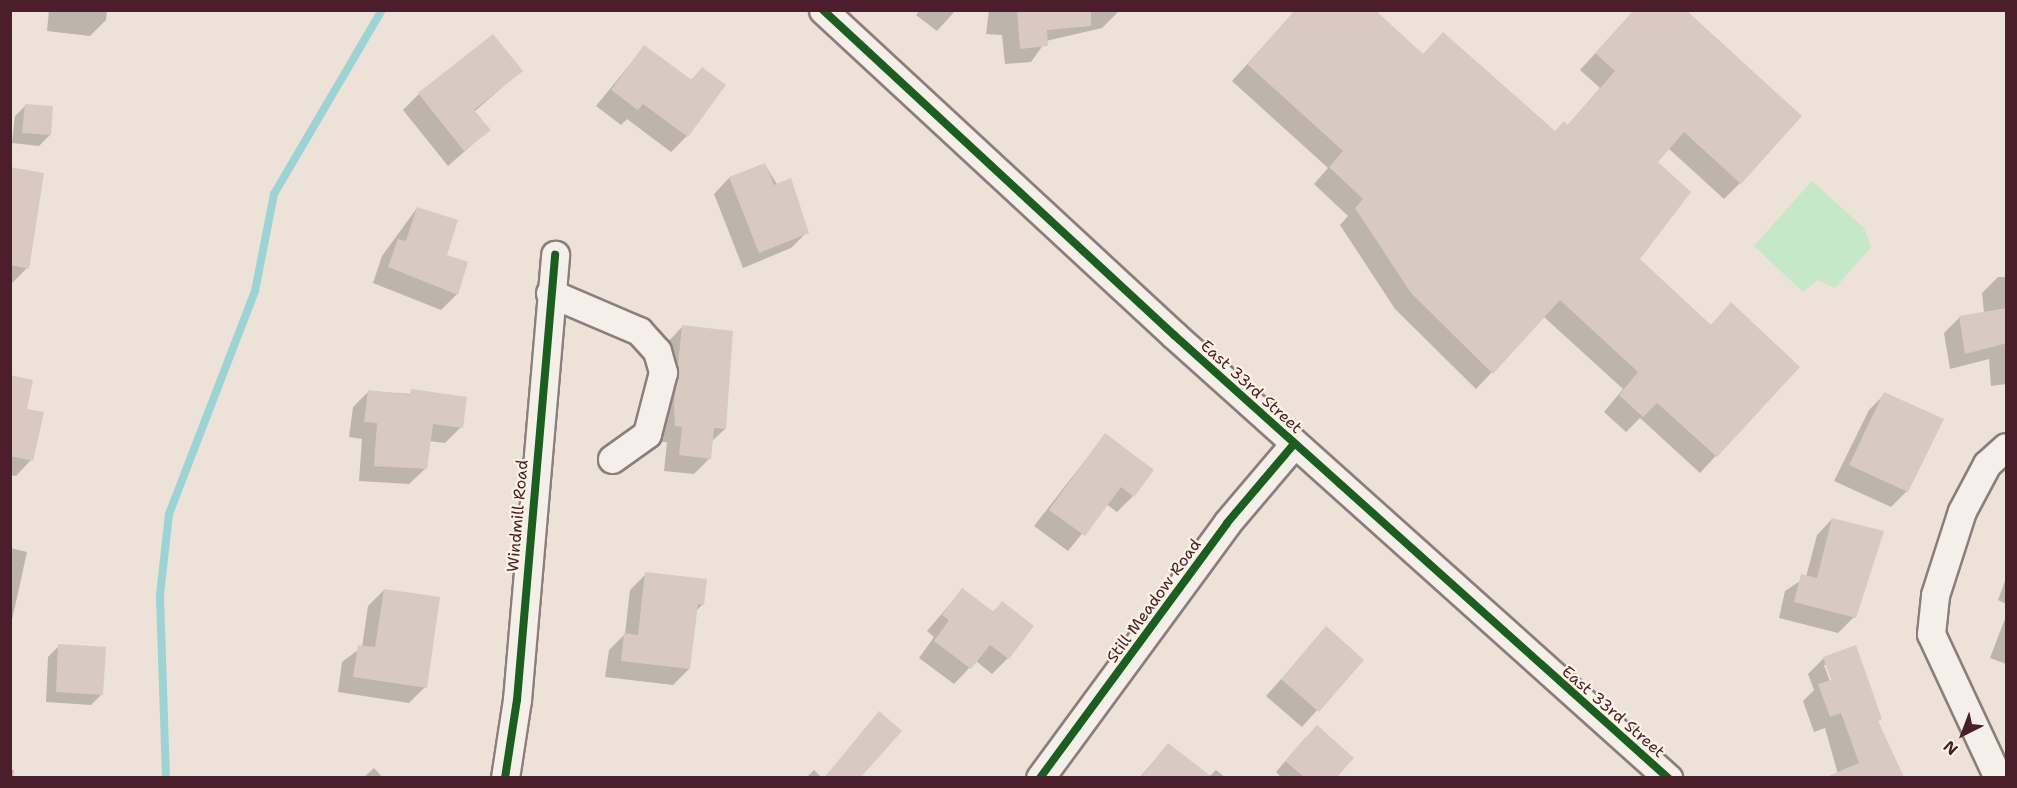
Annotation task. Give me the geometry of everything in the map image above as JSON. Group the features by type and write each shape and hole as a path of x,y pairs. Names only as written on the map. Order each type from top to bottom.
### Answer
{"street":[{"name":"East 33rd Street","path":"823,10 1294,444 1668,777"},
{"name":"Windmill Road","path":"505,777 517,700 555,255"},
{"path":"550,293 639,331 657,351 663,372 647,434 612,459"},
{"name":"Still Meadow Road","path":"1040,777 1227,523 1294,444"},
{"path":"1995,771 1931,634 1935,595 1962,511 1988,464 2007,447"}],"green space":[{"path":"1812,181 1864,228 1871,247 1835,288 1818,280 1803,292 1754,246"}],"building":[{"path":"1017,10 1091,10 1091,26 1047,30 1048,46 1020,49"},
{"path":"1295,10 1375,10 1423,54 1443,32 1555,131 1564,121 1568,125 1615,71 1595,53 1634,10 1686,10 1802,116 1741,184 1684,132 1658,162 1691,192 1640,259 1711,325 1731,302 1800,367 1717,457 1657,403 1643,417 1619,395 1638,372 1560,300 1493,374 1411,293 1355,208 1363,199 1329,167 1343,151 1247,64"},
{"path":"493,34 523,71 474,110 491,130 464,151 418,93"},
{"path":"644,45 692,80 702,67 726,85 688,137 643,104 638,110 611,90"},
{"path":"25,104 53,106 51,135 22,133"},
{"path":"765,163 774,185 791,178 809,233 759,253 729,177"},
{"path":"10,167 44,173 29,269 10,265"},
{"path":"417,207 458,220 447,255 468,262 458,295 388,267 398,239 406,241"},
{"path":"2007,308 2007,343 1965,354 1959,316"},
{"path":"682,325 733,331 726,429 714,428 711,459 679,455 682,427 675,426 674,404"},
{"path":"10,375 33,380 27,409 44,412 33,461 10,456"},
{"path":"411,389 467,397 463,428 433,424 427,469 374,466 377,423 364,422 368,390 410,395"},
{"path":"1884,392 1944,419 1908,492 1849,465"},
{"path":"1105,433 1154,470 1134,497 1121,487 1085,536 1049,510"},
{"path":"1832,518 1884,531 1856,618 1794,602 1801,574 1817,578"},
{"path":"645,572 707,579 704,605 698,604 690,669 621,661 624,633 638,635"},
{"path":"962,588 994,612 1002,601 1034,626 1009,659 990,645 971,669 934,641 949,620 942,615"},
{"path":"384,589 440,597 427,688 353,677 358,645 375,647"},
{"path":"1326,626 1364,660 1319,712 1281,679"},
{"path":"58,644 106,647 103,695 56,692"},
{"path":"1856,645 1882,719 1878,721 1904,777 1826,777 1859,763 1841,713 1830,717 1818,684 1831,680 1823,657"},
{"path":"879,711 902,731 861,777 825,777"},
{"path":"1317,725 1354,758 1337,777 1304,777 1285,761"},
{"path":"1168,743 1212,777 1141,777"}],"waterway":[{"path":"166,778 160,595 169,514 255,291 274,194 382,10"}],"cycle path":[{"path":"823,10 1174,335 1668,778"},
{"path":"505,778 517,700 555,255"},
{"path":"1040,778 1227,523 1294,444"}]}
